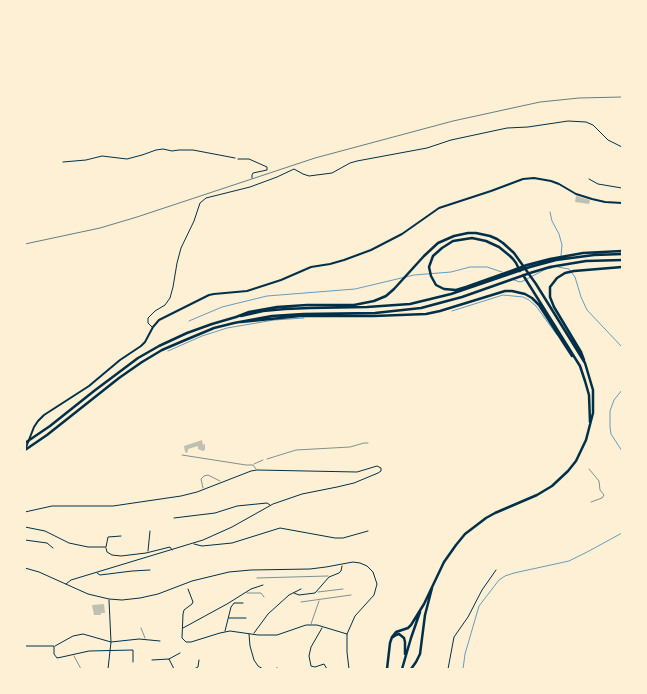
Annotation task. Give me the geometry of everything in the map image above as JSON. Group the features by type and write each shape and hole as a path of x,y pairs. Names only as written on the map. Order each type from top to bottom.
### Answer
{"highway":[{"path":"236,317 249,312 277,307 363,304 378,300 394,289 438,243 461,234 483,234 503,243 520,260 585,364"},
{"path":"460,290 444,289 434,282 430,276 431,259 442,248 458,240 472,238 486,240 499,246 510,256 580,366 590,402 590,426"},
{"path":"25,444 138,358 159,346 204,326 236,317 285,309 403,305 424,301 548,262 578,256 622,253"},
{"path":"25,450 44,438 142,362 162,350 214,328 237,322 287,314 375,313 421,308 462,297 559,265 586,260 622,260"},
{"path":"402,669 406,648 424,604 450,552 465,534 495,513 537,495 552,486 572,466 585,444 594,413 592,386 581,352 552,304 549,292 554,282 562,274 574,271 622,267"},
{"path":"237,322 300,316 426,314 505,291 516,291 529,296 539,305 574,360 580,366"},
{"path":"410,669 420,654 425,615 435,580"},
{"path":"387,669 391,640 396,632 411,625 424,604"},
{"path":"391,640 396,635 400,635 405,640 406,648"}],"street":[{"path":"153,328 148,323 148,318 165,304 171,296 181,248 201,201 209,197 229,193 277,177 294,169 309,176 332,173 356,161 427,148 451,140 507,128 574,120 593,125 608,140 622,146"},
{"path":"63,162 86,160 102,156 127,159 163,149 172,151 193,150 236,159 253,160 267,167 268,170 252,174 252,178"},
{"path":"25,450 34,427 41,418 96,381 120,360 141,346 156,324 163,318 209,295 247,291 281,280 311,267 344,260 371,250 406,232 434,211 444,206 527,179 534,178 551,181 576,194 592,199 622,203"},
{"path":"589,179 598,184 622,188"},
{"path":"25,512 47,507 113,506 181,496 257,470 358,472 377,466 381,468 381,471 378,473 354,482 302,494 270,505 232,527 193,544 68,581 66,584"},
{"path":"174,518 215,513 237,506 267,503 270,505"},
{"path":"25,527 45,531 69,543 82,546 106,547"},
{"path":"193,544 202,546 232,543 280,528 335,538 343,538 368,531"},
{"path":"148,552 150,531"},
{"path":"121,536 108,537 106,547 109,554 121,556 170,547 172,550"},
{"path":"25,540 47,543 53,548"},
{"path":"25,568 40,572 88,594 109,599 128,600 164,592 192,581 229,572 310,569 356,562 367,566 375,576 377,584 374,595 355,616 347,634 349,669"},
{"path":"294,593 301,595 317,592 329,577 341,571 342,565"},
{"path":"97,573 98,575 103,575 134,570 150,570"},
{"path":"448,669 454,637 496,570"},
{"path":"182,628 245,592 263,585"},
{"path":"188,589 193,602 184,612 182,628 183,640 188,642 225,631 277,635 306,625 347,634"},
{"path":"254,634 266,616 283,599 301,589"},
{"path":"108,669 111,642 109,599"},
{"path":"225,631 233,604 236,602 243,603"},
{"path":"228,618 246,618"},
{"path":"322,627 309,656 313,667 324,664 326,669"},
{"path":"249,633 254,660 262,669"},
{"path":"25,646 54,646 73,636 82,634 111,642 160,641"},
{"path":"54,646 54,654 57,658 88,651 133,650 133,662"},
{"path":"152,660 169,659 180,653"},
{"path":"169,659 174,669"},
{"path":"194,669 198,667 199,660"}],"lane":[{"path":"182,455 246,465 263,460"},
{"path":"253,464 257,470"},
{"path":"203,490 201,479 204,476 208,475 221,482"},
{"path":"257,578 329,577"},
{"path":"317,592 342,589"},
{"path":"245,592 248,594 260,593 264,597"},
{"path":"301,602 351,595"},
{"path":"311,625 320,600"},
{"path":"141,628 145,640"},
{"path":"73,654 81,669"}],"path":[{"path":"263,460 296,450 368,444"},
{"path":"589,469 599,481 600,490 604,495 602,498 591,502"}],"building":[{"path":"576,196 590,200 589,204 575,202"},
{"path":"202,440 203,445 205,444 205,450 198,449 198,446 188,449 187,453 185,452 184,446"},
{"path":"104,604 105,613 94,615 92,605"}],"waterway":[{"path":"550,212 562,245 561,256"},
{"path":"189,321 222,307 267,296 355,289 414,275 451,272 470,267 487,267 502,272"},
{"path":"558,267 569,269 575,277 587,310 622,347"},
{"path":"514,280 520,282 552,268"},
{"path":"452,311 503,295 523,297 536,306 557,335"},
{"path":"168,351 202,336 227,328 274,320 304,318"},
{"path":"622,390 614,400 610,411 611,434 622,451"},
{"path":"463,669 465,654 479,606 499,580 514,573 569,561 622,533"}],"railway":[{"path":"25,244 100,228 315,158 453,121 540,102 579,98 622,97"}]}
